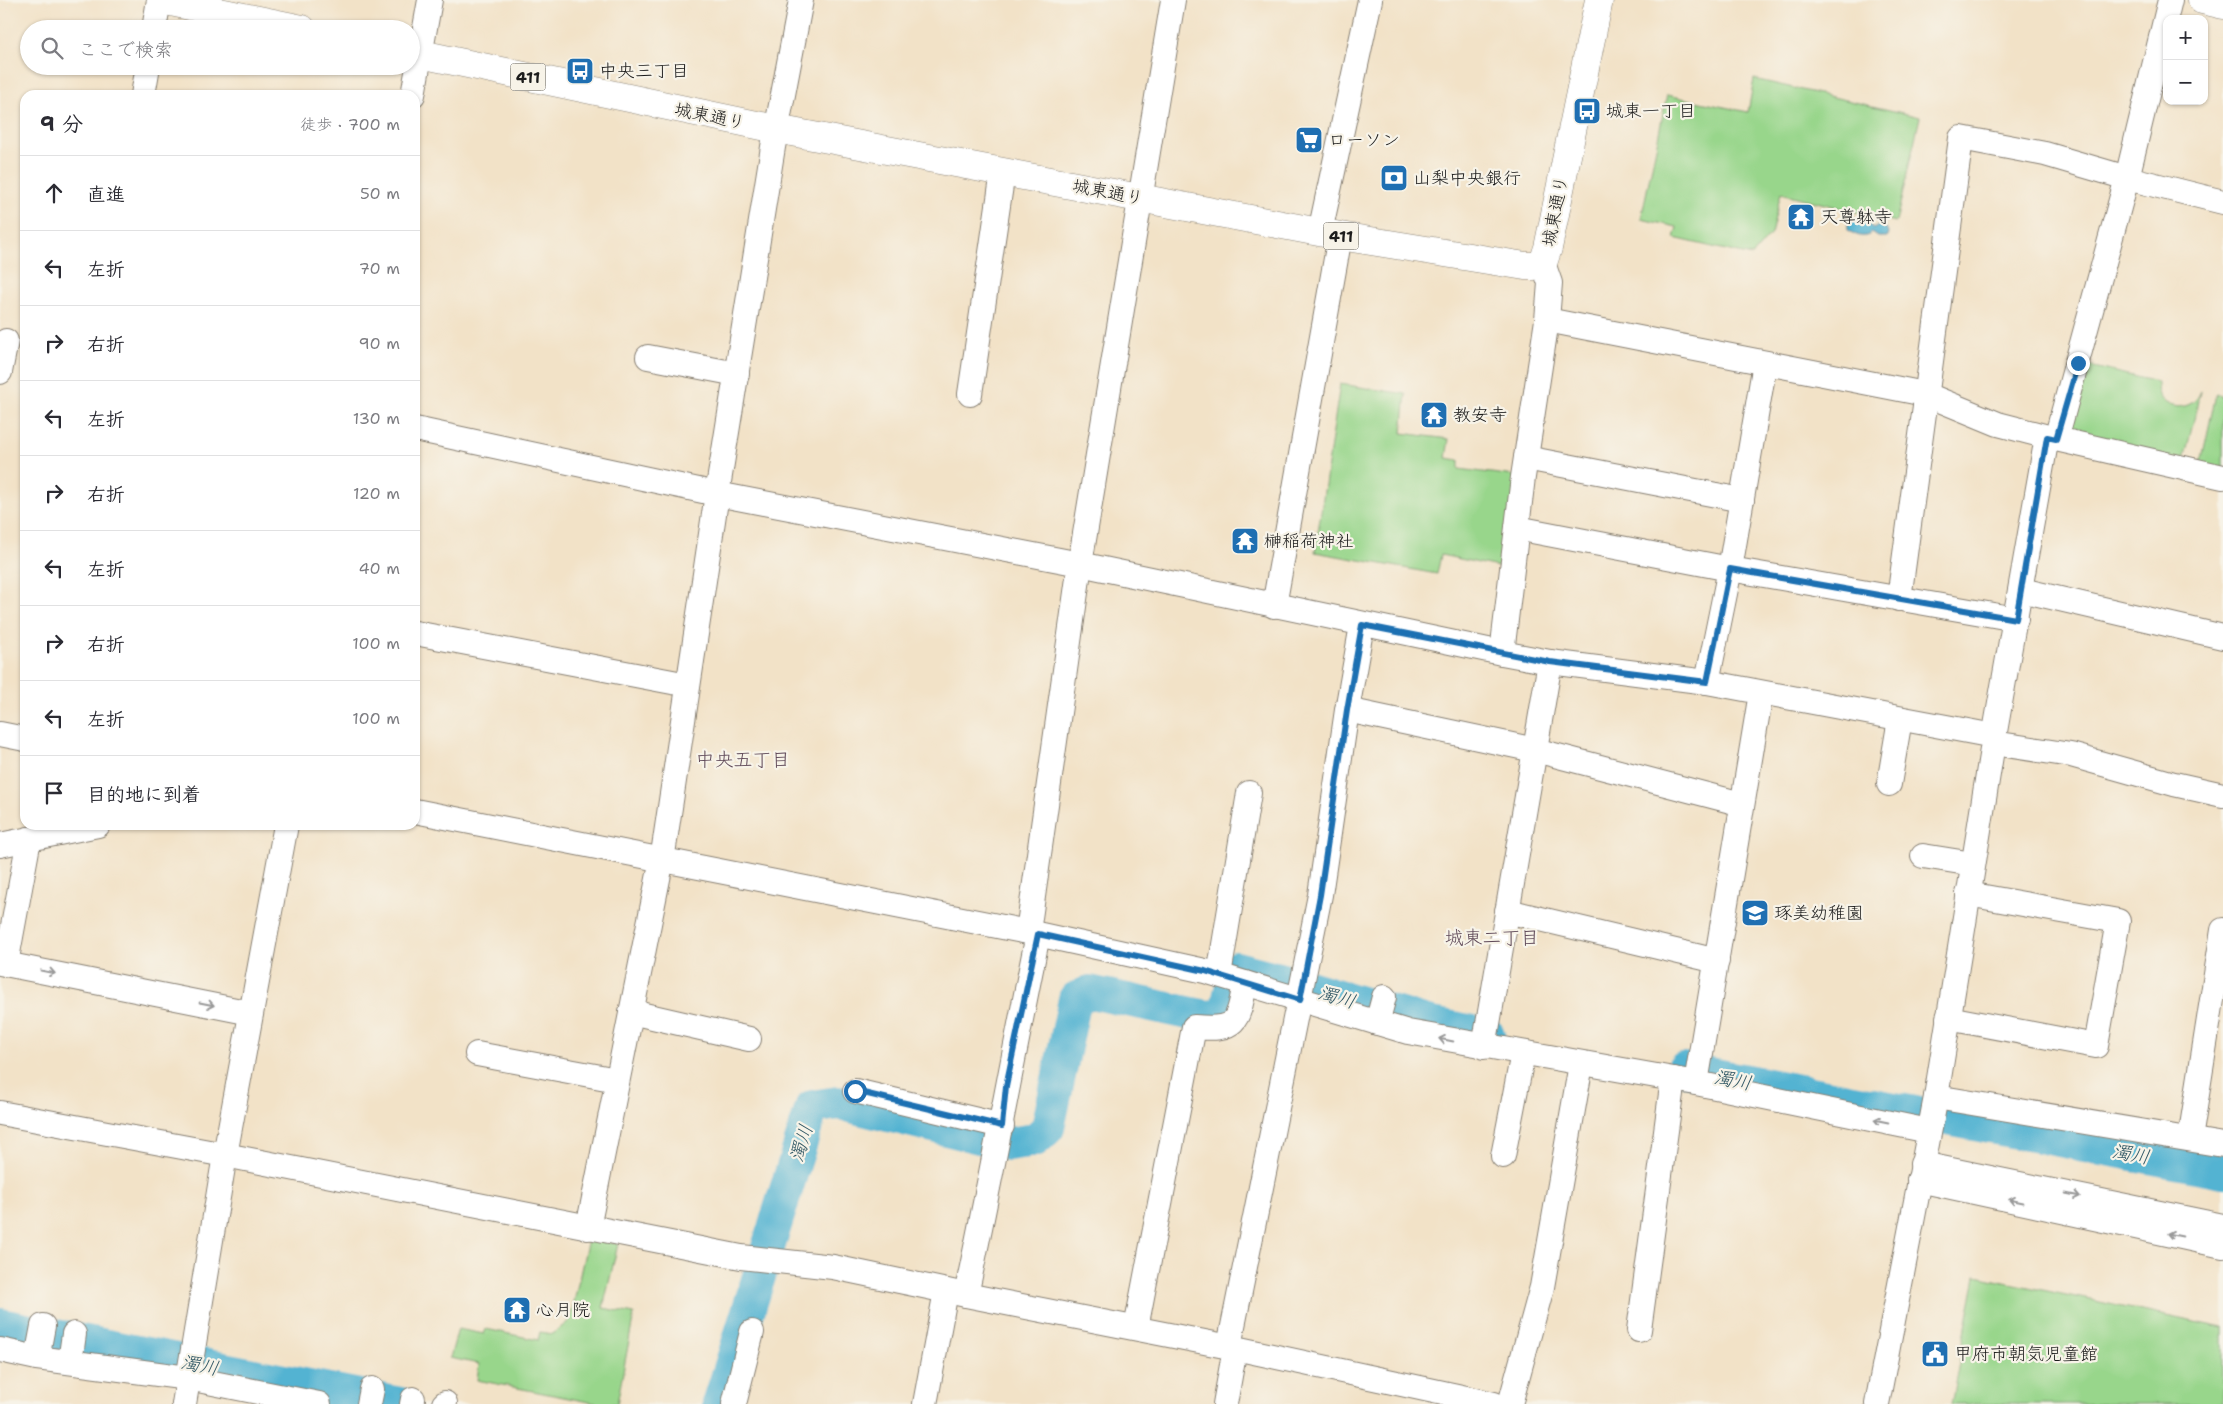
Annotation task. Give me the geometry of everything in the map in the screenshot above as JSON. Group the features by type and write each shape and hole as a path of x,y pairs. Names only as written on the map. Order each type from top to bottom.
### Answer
{"highway":[{"path":"160,0 258,20"},
{"name":"城東通り","path":"420,54 776,130 1330,234 1534,266 1543,263 1548,248 1599,0"},
{"path":"2202,0 2223,5"}],"street":[{"path":"156,20 160,0"},
{"path":"420,38 430,0"},
{"path":"588,1228 661,860 717,494 776,130 801,0"},
{"path":"924,1404 996,1154 1001,1127 1006,1086 1033,933 1080,564 1173,0"},
{"path":"1274,606 1330,234 1370,0"},
{"path":"1877,1404 1935,1098 1993,739 2052,438 2127,178 2170,0"},
{"path":"144,90 146,75"},
{"path":"413,90 414,75"},
{"path":"1899,599 1925,394 1962,138 2045,154 2127,178 2223,202"},
{"path":"970,394 1003,172"},
{"path":"1502,653 1526,458 1547,320 1550,283 1543,263"},
{"path":"1547,320 1925,394 1998,424 2223,478"},
{"path":"0,372 10,342"},
{"path":"648,357 737,374"},
{"path":"1707,682 1730,569 1766,363"},
{"path":"420,430 717,494 1080,564 1502,653 1550,662 1707,682 1900,718 2071,755 2174,784 2223,794"},
{"path":"1526,458 1742,500"},
{"path":"1518,528 1730,569 2016,619"},
{"path":"2021,590 2223,637"},
{"path":"1225,1404 1232,1347 1320,895 1347,710 1362,625"},
{"path":"420,634 688,685"},
{"path":"1485,1039 1550,662"},
{"path":"1697,1074 1761,693"},
{"path":"1347,710 1535,750 1742,804"},
{"path":"1889,784 1900,718"},
{"path":"0,734 20,738"},
{"path":"1220,975 1249,793"},
{"path":"420,812 1033,933 1220,975 1300,1000 1380,1012 1408,1032 1485,1039 1630,1063 1673,1080 1697,1074 1929,1130"},
{"path":"0,845 38,833 60,830"},
{"path":"184,1404 225,1155 285,830"},
{"path":"38,833 3,963 251,1013"},
{"path":"1923,856 1973,864"},
{"path":"1948,1018 2096,1046 2118,921 1968,894"},
{"path":"1507,911 1717,961"},
{"path":"2190,1140 2223,930"},
{"path":"1136,1328 1194,1028 1214,1029 1226,1026 1234,1020 1239,1013 1244,983"},
{"path":"630,1012 749,1039"},
{"path":"1503,1156 1531,1048"},
{"path":"477,1054 617,1080"},
{"path":"1510,1404 1542,1287 1583,1056"},
{"path":"1639,1330 1673,1080"},
{"path":"855,1091 1001,1127"},
{"path":"1935,1098 2223,1145"},
{"path":"0,1113 225,1155 741,1257 833,1267 1232,1347 1494,1404"},
{"path":"1921,1172 2223,1226"},
{"path":"1921,1172 2223,1246"},
{"path":"734,1393 752,1332"},
{"path":"0,1350 35,1346 72,1350 188,1378 314,1401"}],"green space":[{"path":"1754,79 1920,117 1896,222 1781,193 1771,234 1752,256 1674,238 1677,227 1641,219 1667,95 1748,112"},
{"path":"2077,363 2157,382 2161,399 2167,404 2174,406 2182,407 2190,404 2201,391 2182,468 2056,439"},
{"path":"1340,384 1406,394 1402,433 1449,439 1446,458 1459,460 1459,469 1523,477 1512,570 1441,555 1437,574 1315,552"},
{"path":"2216,394 2223,396 2223,477 2199,472"},
{"path":"588,1239 618,1244 603,1308 634,1314 617,1404 599,1404 477,1380 479,1364 450,1358 458,1329 484,1334 486,1329 538,1340 540,1332 553,1334 570,1320"},
{"path":"1976,1276 2223,1328 2223,1404 1951,1404"}],"water":[{"path":"1859,218 1865,219 1873,229 1880,225 1886,228 1888,232 1887,237 1878,237 1872,233 1860,236 1848,230 1848,223"}],"waterway":[{"name":"濁川","path":"719,1404 812,1107 838,1103 1008,1144 1035,1140 1048,1128 1075,999 1090,992 1207,1017 1221,1015 1227,1007 1236,968 1302,985 1427,1023 1488,1035"},
{"name":"濁川","path":"1683,1069 2223,1171"},
{"name":"濁川","path":"0,1325 400,1404"}],"place":[{"name":"中央三丁目","path":"580,71"},
{"name":"城東一丁目","path":"1587,111"},
{"name":"ローソン","path":"1309,140"},
{"name":"山梨中央銀行","path":"1394,178"},
{"name":"天尊躰寺","path":"1801,217"},
{"name":"教安寺","path":"1434,415"},
{"name":"榊稲荷神社","path":"1245,541"},
{"name":"琢美幼稚園","path":"1755,913"},
{"name":"心月院","path":"517,1310"},
{"name":"甲府市朝気児童館","path":"1935,1354"}],"district":[{"name":"中央五丁目","path":"743,759"},
{"name":"城東二丁目","path":"1492,937"}],"route":[{"path":"855,1091 1002,1126 1006,1086 1038,934 1205,971 1300,1000 1320,895 1347,710 1362,625 1550,662 1707,682 1730,569 2016,619 2047,437 2056,439 2078,363"}]}
